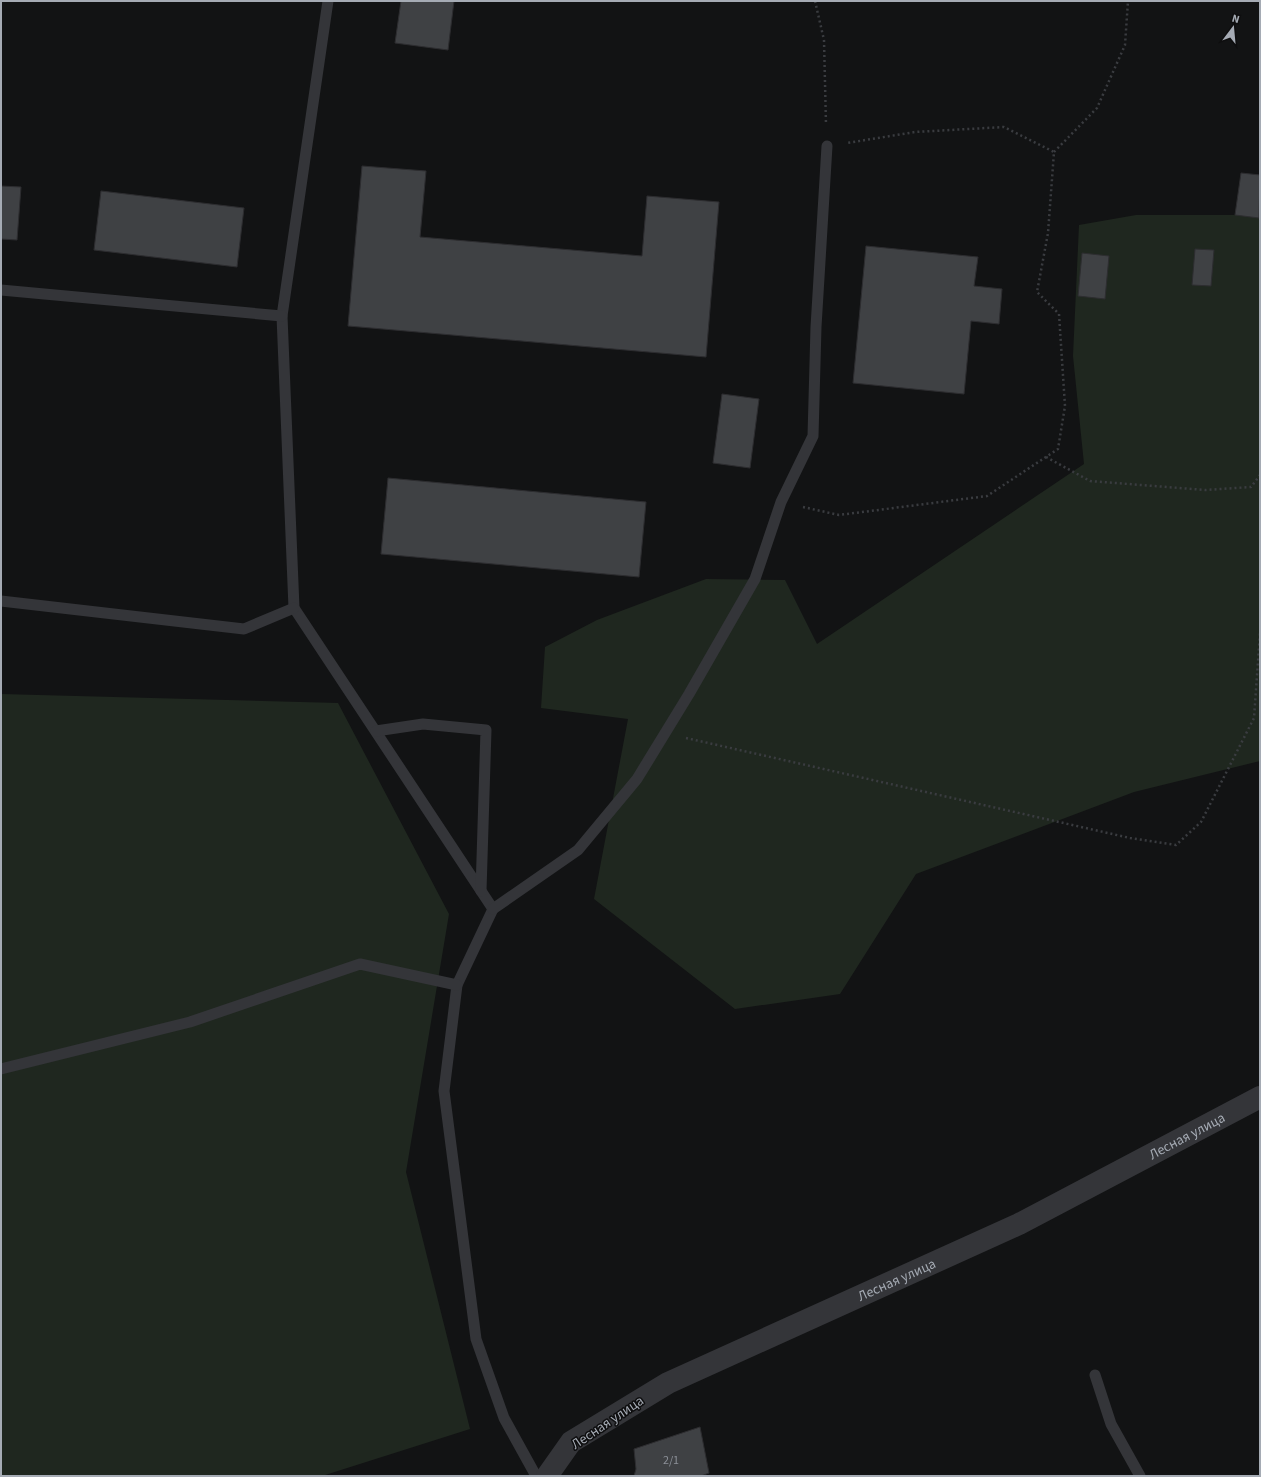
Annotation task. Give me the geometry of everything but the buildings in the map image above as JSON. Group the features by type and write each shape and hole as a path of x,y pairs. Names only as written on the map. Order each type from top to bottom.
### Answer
{"street":[{"name":"Лесная улица","path":"547,1476 571,1442 668,1383 1019,1224 1260,1098"}],"lane":[{"path":"328,1 282,316 294,608 493,909"},
{"path":"536,1476 504,1418 476,1339 444,1091 457,985 493,909 578,850 637,779 754,579 781,502 813,436 816,327 827,146"},
{"path":"1,290 282,316"},
{"path":"1,601 244,629 294,608"},
{"path":"376,732 423,724 486,730 481,891"},
{"path":"1,1069 190,1022 360,964 457,985"},
{"path":"1096,1375 1111,1424 1140,1476"}],"path":[{"path":"815,1 824,40 827,146 915,132 1004,127 1054,152"},
{"path":"781,502 839,515 986,496 1058,449 1065,406 1059,314 1037,292 1048,233 1054,152 1097,108 1125,45 1128,1"},
{"path":"1046,457 1090,481 1205,490 1251,488 1260,475"},
{"path":"665,733 1130,838 1176,845 1201,822 1254,718 1260,633"}],"shaded area":[{"path":"1136,215 1260,215 1260,761 1134,792 916,874 840,994 735,1009 594,899 628,719 541,708 545,647 597,620 706,579 785,580 817,644 1084,464 1073,356 1079,225"},
{"path":"1,694 338,703 449,914 406,1172 470,1429 322,1476 1,1476"}]}
